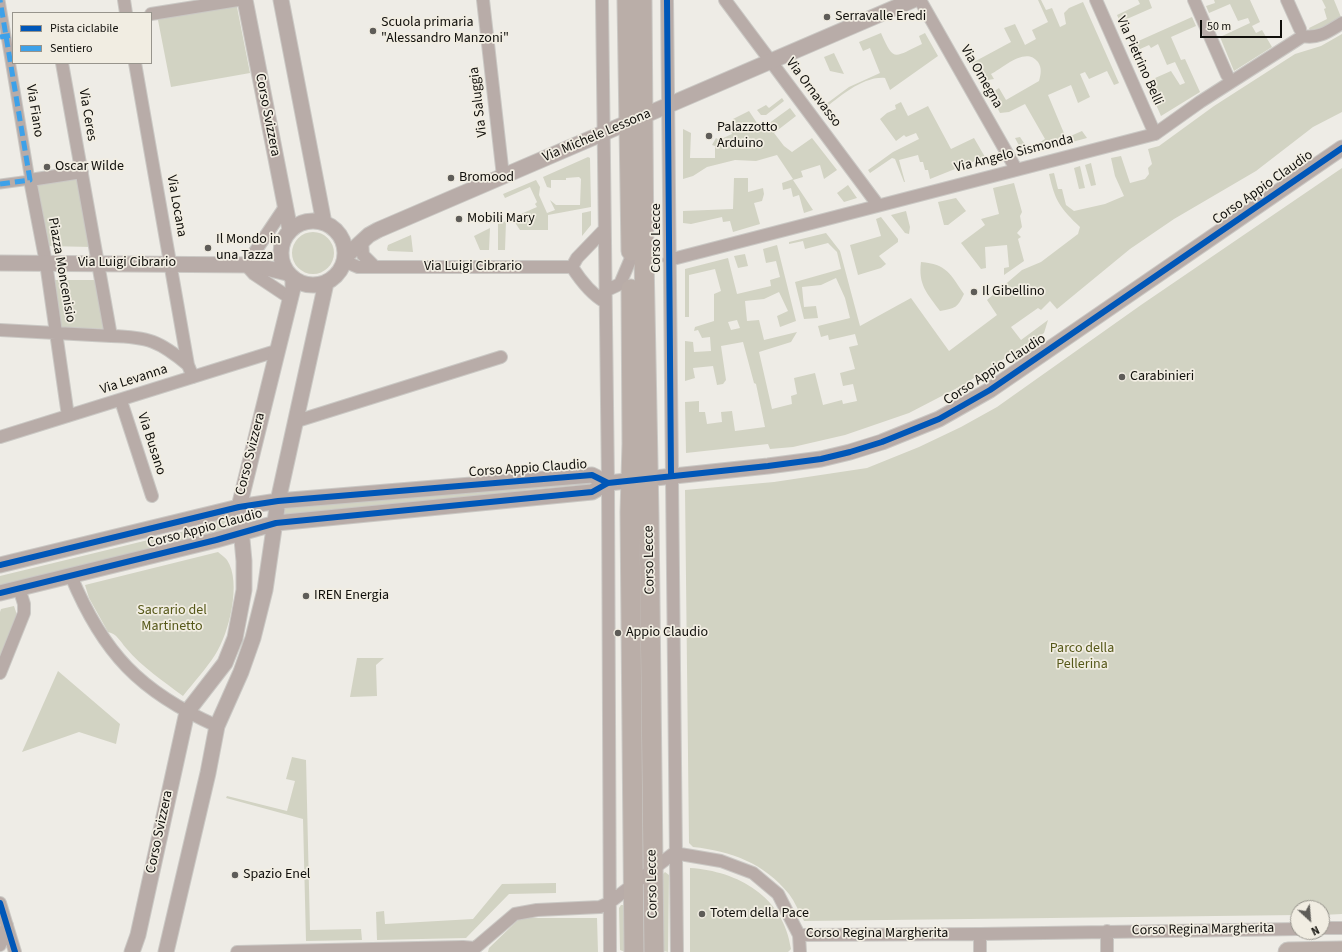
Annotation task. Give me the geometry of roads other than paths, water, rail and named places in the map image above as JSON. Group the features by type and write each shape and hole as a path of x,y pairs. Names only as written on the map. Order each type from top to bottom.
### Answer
{"main road":[{"name":"Corso Lecce","path":"627,0 644,258 633,884 634,952"},
{"name":"Corso Lecce","path":"642,0 631,258 632,444 639,479 653,869 654,952"},
{"name":"Corso Regina Margherita","path":"1288,952 1342,951"}],"street":[{"name":"Via Fiano","path":"0,0 30,180"},
{"path":"124,0 126,12"},
{"path":"152,14 238,0"},
{"name":"Corso Svizzera","path":"245,0 290,230"},
{"path":"281,0 324,223"},
{"name":"Via Saluggia","path":"483,0 503,176"},
{"path":"602,0 608,483 610,952"},
{"name":"Corso Lecce","path":"667,0 674,854 677,952"},
{"name":"Via Ornavasso","path":"725,0 878,205"},
{"name":"Via Michele Lessona","path":"345,259 365,238 503,176 913,0"},
{"name":"Via Omegna","path":"920,0 1016,169"},
{"name":"Via Pietrino Belli","path":"1096,0 1154,134"},
{"path":"1194,0 1227,75"},
{"path":"1287,0 1300,29"},
{"name":"Via Angelo Sismonda","path":"669,260 1154,134 1200,102 1303,36 1312,38 1319,36 1342,23"},
{"name":"Via Ceres","path":"62,64 82,172"},
{"name":"Via Locana","path":"135,64 188,365 193,377"},
{"name":"Corso Appio Claudio","path":"0,593 242,533 276,523 592,492 608,483 821,459 882,442 939,420 990,390 1342,148"},
{"path":"0,184 82,172 111,336"},
{"name":"Piazza Moncenisio","path":"30,180 46,263 56,333 134,337 153,341 175,354 188,365"},
{"path":"250,265 285,207"},
{"path":"306,221 324,223 338,232 345,248 345,259 338,274 326,283 310,285 290,276 280,256 281,247 290,230 306,221"},
{"path":"604,230 577,258 572,267 579,278 598,298 605,297"},
{"name":"Via Michele Lessona","path":"338,232 365,238"},
{"path":"365,238 364,255 375,267"},
{"path":"250,265 281,247"},
{"name":"Corso Lecce","path":"605,297 620,284 631,258"},
{"name":"Via Luigi Cibrario","path":"345,259 358,267 572,267"},
{"name":"Via Luigi Cibrario","path":"0,263 250,265 290,276"},
{"path":"250,265 254,274 290,298"},
{"name":"Corso Svizzera","path":"132,952 138,935 187,712 225,663 235,638 244,590 242,533 239,507 290,298 290,276"},
{"path":"166,952 208,773 217,726 241,672 253,638 265,590 276,523 278,501 297,422 326,283"},
{"path":"0,330 56,333 68,416"},
{"name":"Via Levanna","path":"0,437 276,351"},
{"path":"297,422 501,357"},
{"name":"Via Busano","path":"121,400 152,496"},
{"name":"Corso Appio Claudio","path":"0,565 239,507 278,501 592,475 608,483"},
{"path":"70,576 94,624 118,660 132,673 187,712 217,726"},
{"path":"0,673 24,613 24,604 19,588"},
{"path":"237,952 463,947 475,950 515,914 537,910 600,907 609,903 674,854"},
{"name":"Corso Regina Margherita","path":"674,854 721,861 753,873 778,894 799,935 800,952"},
{"path":"0,903 15,952"},
{"path":"0,945 7,925"},
{"path":"1330,928 1342,928"},
{"name":"Corso Regina Margherita","path":"799,935 1290,929"},
{"path":"1107,931 1107,952"},
{"path":"980,934 980,952"}],"place":[{"name":"Serravalle Eredi","path":"827,17"},
{"name":"Scuola primaria \"Alessandro Manzoni\"","path":"373,31"},
{"name":"Palazzotto Arduino","path":"709,136"},
{"name":"Oscar Wilde","path":"47,167"},
{"name":"Bromood","path":"451,178"},
{"name":"Mobili Mary","path":"459,219"},
{"name":"Il Mondo in una Tazza","path":"208,248"},
{"name":"Il Gibellino","path":"974,292"},
{"name":"Carabinieri","path":"1122,377"},
{"name":"IREN Energia","path":"306,596"},
{"name":"Appio Claudio","path":"618,633"},
{"name":"Spazio Enel","path":"235,875"},
{"name":"Totem della Pace","path":"702,914"}],"park label":[{"name":"Sacrario del Martinetto","path":"172,620"},
{"name":"Parco della Pellerina","path":"1082,658"}]}
